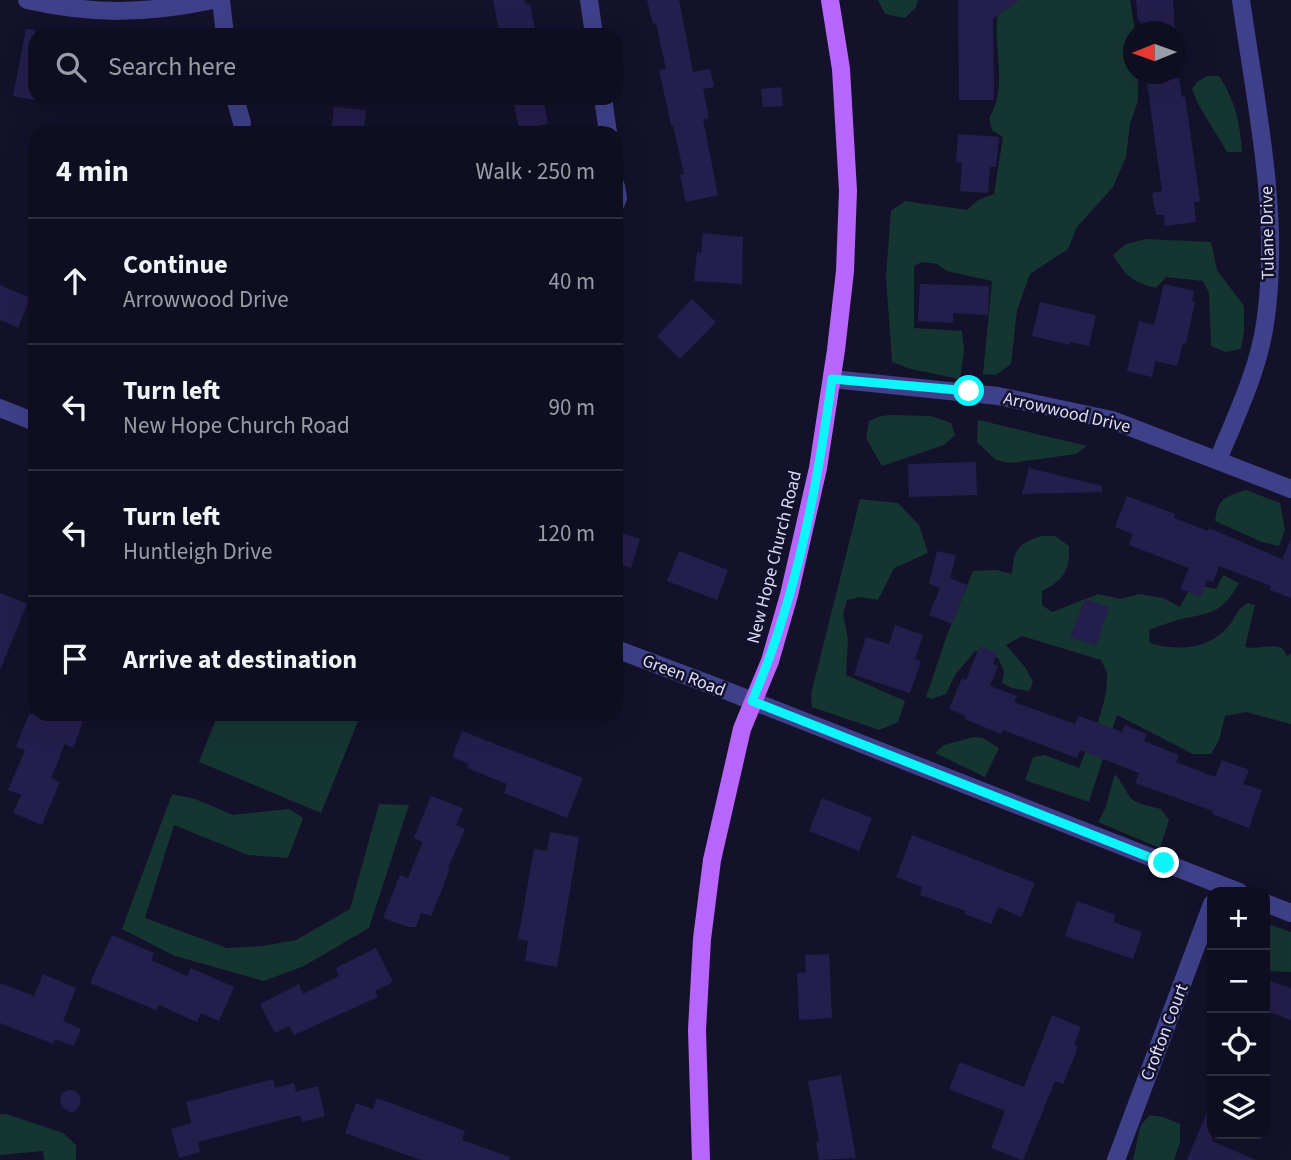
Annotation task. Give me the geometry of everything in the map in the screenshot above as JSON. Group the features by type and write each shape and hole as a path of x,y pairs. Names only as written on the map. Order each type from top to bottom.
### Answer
{"main road":[{"name":"New Hope Church Road","path":"701,1160 697,1030 704,914 724,803 742,729 770,661 789,596 818,468 845,271 848,191 841,69 830,0"}],"street":[{"path":"27,0 90,12 133,12 168,9 212,0"},
{"path":"221,0 224,28"},
{"path":"589,0 593,28"},
{"name":"Tulane Drive","path":"1218,460 1256,364 1265,325 1269,284 1267,180 1241,0"},
{"path":"237,105 242,123"},
{"path":"604,105 607,126"},
{"name":"Arrowwood Drive","path":"832,379 969,391 1061,407 1112,420 1291,489"},
{"path":"0,408 28,419"},
{"name":"Green Road","path":"623,652 1216,887"},
{"path":"1270,905 1291,913"},
{"name":"Crofton Court","path":"1116,1160 1207,917"}],"green space":[{"path":"878,0 918,0 916,7 905,18 885,14"},
{"path":"1000,0 1130,0 1133,21 1123,21 1123,84 1138,84 1138,101 1130,124 1126,157 1113,187 1077,227 1068,249 1030,274 1017,310 1011,364 996,375 983,374 992,281 947,271 937,264 922,262 914,266 914,328 962,331 964,351 960,379 911,369 892,362 886,276 891,211 905,201 967,210 978,200 994,194 1003,137 992,130 989,118 998,95 999,84 997,17"},
{"path":"1207,76 1219,76 1229,94 1238,122 1242,152 1227,152 1198,104 1192,89"},
{"path":"1146,239 1211,242 1217,270 1244,306 1241,349 1226,352 1211,346 1209,293 1203,281 1166,277 1156,288 1135,280 1126,273 1113,255 1126,244"},
{"path":"892,415 931,416 951,423 955,435 944,445 882,466 866,438 869,421"},
{"path":"978,420 1087,446 1076,454 1010,463 996,460 977,442"},
{"path":"1246,490 1280,503 1285,530 1279,546 1262,542 1215,521 1218,507 1224,500"},
{"path":"860,499 898,503 919,525 928,553 894,568 878,600 861,597 847,600 843,614 848,639 846,675 905,701 898,722 879,730 812,707 811,694"},
{"path":"1041,536 1055,536 1069,546 1064,573 1056,583 1042,591 1042,605 1052,612 1098,594 1120,599 1139,594 1163,598 1180,607 1189,590 1201,586 1216,589 1223,575 1239,583 1227,600 1215,610 1149,630 1150,643 1183,647 1205,643 1223,632 1244,605 1255,605 1245,647 1277,647 1282,648 1287,656 1291,653 1291,724 1246,712 1225,716 1219,740 1211,754 1193,754 1117,715 1089,802 1025,780 1033,757 1045,755 1079,768 1105,699 1107,675 1101,660 1022,636 1006,645 1025,667 1033,682 1029,691 1002,683 1004,671 998,658 975,651 955,675 946,694 932,699 926,697 973,571 996,570 1012,574 1018,549"},
{"path":"215,721 358,721 321,813 199,762"},
{"path":"974,737 983,738 999,748 985,777 935,753 944,745"},
{"path":"1115,774 1132,799 1161,809 1169,820 1160,848 1098,822 1105,809"},
{"path":"172,794 195,799 233,815 289,809 303,818 288,858 248,855 174,825 145,918 227,948 296,940 350,909 379,804 409,805 369,928 304,966 264,981 175,956 122,929"},
{"path":"1270,925 1291,932 1291,972 1270,971"},
{"path":"0,1114 63,1133 76,1145 76,1160 44,1160 43,1151 0,1155"},
{"path":"1149,1115 1180,1124 1180,1143 1174,1160 1133,1160 1140,1127"}],"building":[{"path":"493,0 524,0 526,5 530,4 535,28 499,28"},
{"path":"647,0 679,0 693,72 710,69 714,87 703,89 709,118 703,119 718,195 686,202 680,175 684,174 659,70 666,69 656,23 653,24"},
{"path":"958,0 1019,0 993,19 994,100 959,100"},
{"path":"1136,0 1173,0 1174,21 1138,21"},
{"path":"26,29 28,29 28,99 13,96"},
{"path":"1147,84 1180,84 1182,97 1185,96 1200,201 1194,202 1196,222 1165,226 1164,215 1156,215 1152,193 1162,191"},
{"path":"781,87 783,106 763,107 761,89"},
{"path":"514,105 544,105 548,124 518,126"},
{"path":"334,107 366,110 365,126 332,126"},
{"path":"958,134 999,137 996,167 990,167 988,193 960,191 962,163 956,162"},
{"path":"703,233 743,237 742,284 694,281 697,252 701,253"},
{"path":"920,284 989,286 988,315 953,313 953,323 918,321"},
{"path":"1164,284 1194,291 1192,301 1195,302 1186,343 1183,343 1177,366 1155,361 1152,377 1127,371 1139,321 1154,325"},
{"path":"0,285 28,297 18,328 0,320"},
{"path":"692,299 716,322 680,359 657,336"},
{"path":"1040,302 1096,315 1089,346 1070,342 1070,345 1032,336"},
{"path":"976,462 977,495 909,497 908,464"},
{"path":"1029,468 1102,486 1102,492 1022,494"},
{"path":"1127,496 1175,514 1174,518 1208,531 1209,528 1282,559 1291,539 1291,598 1270,590 1271,586 1219,566 1213,582 1207,580 1201,597 1180,589 1189,568 1129,545 1133,534 1115,527"},
{"path":"623,533 640,539 631,568 623,565"},
{"path":"679,551 728,570 717,600 667,581"},
{"path":"937,551 956,555 950,578 967,585 952,624 929,615 940,588 929,584"},
{"path":"0,593 27,604 1,668 0,668"},
{"path":"1085,599 1109,607 1096,646 1070,637"},
{"path":"895,625 923,635 915,659 921,661 910,693 854,675 866,637 889,644"},
{"path":"980,646 997,653 993,664 998,666 990,686 1017,696 1014,702 1075,724 1079,716 1122,732 1125,725 1147,734 1144,741 1179,755 1176,762 1215,777 1222,760 1249,770 1243,784 1262,790 1249,828 1212,814 1213,811 1135,783 1139,773 1080,750 1077,758 1003,730 1001,734 949,709 962,678 966,680"},
{"path":"28,717 28,721 83,721 73,748 65,744 51,778 60,782 42,825 13,813 21,795 8,790 25,750 16,747"},
{"path":"462,731 583,778 567,818 504,793 507,784 467,768 469,764 452,757"},
{"path":"431,796 463,808 456,825 465,829 431,916 421,913 416,927 408,927 383,918 400,875 408,878 423,842 414,838"},
{"path":"822,798 872,818 859,851 809,831"},
{"path":"550,832 579,837 557,967 525,961 528,941 518,939 534,849 547,851"},
{"path":"912,835 1035,883 1021,917 998,907 991,924 965,914 966,911 920,895 922,887 896,877"},
{"path":"1077,901 1116,915 1113,922 1142,932 1133,959 1065,936"},
{"path":"112,935 154,953 151,960 187,976 191,968 234,987 219,1021 201,1013 197,1022 159,1005 156,1010 90,983"},
{"path":"376,948 393,982 375,991 378,997 294,1035 289,1026 275,1033 260,1004 299,984 303,994 339,976 336,968"},
{"path":"829,954 832,1018 799,1020 797,973 806,972 805,955"},
{"path":"43,974 76,988 63,1021 81,1029 74,1046 55,1039 53,1044 0,1023 0,983 34,996"},
{"path":"1270,981 1291,988 1291,1020 1270,1012"},
{"path":"1052,1015 1081,1027 1074,1045 1078,1047 1063,1084 1055,1081 1021,1160 991,1148 1005,1111 949,1089 960,1062 1024,1087"},
{"path":"841,1075 856,1158 819,1160 816,1142 819,1141 808,1081"},
{"path":"273,1079 275,1088 294,1083 296,1092 318,1086 325,1116 302,1122 300,1115 198,1142 200,1152 179,1158 171,1129 191,1123 186,1102"},
{"path":"68,1090 76,1091 81,1098 73,1113 63,1108 60,1101 62,1093"},
{"path":"377,1098 465,1131 462,1140 510,1157 509,1160 421,1160 345,1133 356,1103 373,1109"},
{"path":"1207,1112 1207,1139 1256,1160 1187,1160"}],"route":[{"path":"969,391 832,379 818,468 789,596 770,661 752,701 1164,863"}]}
